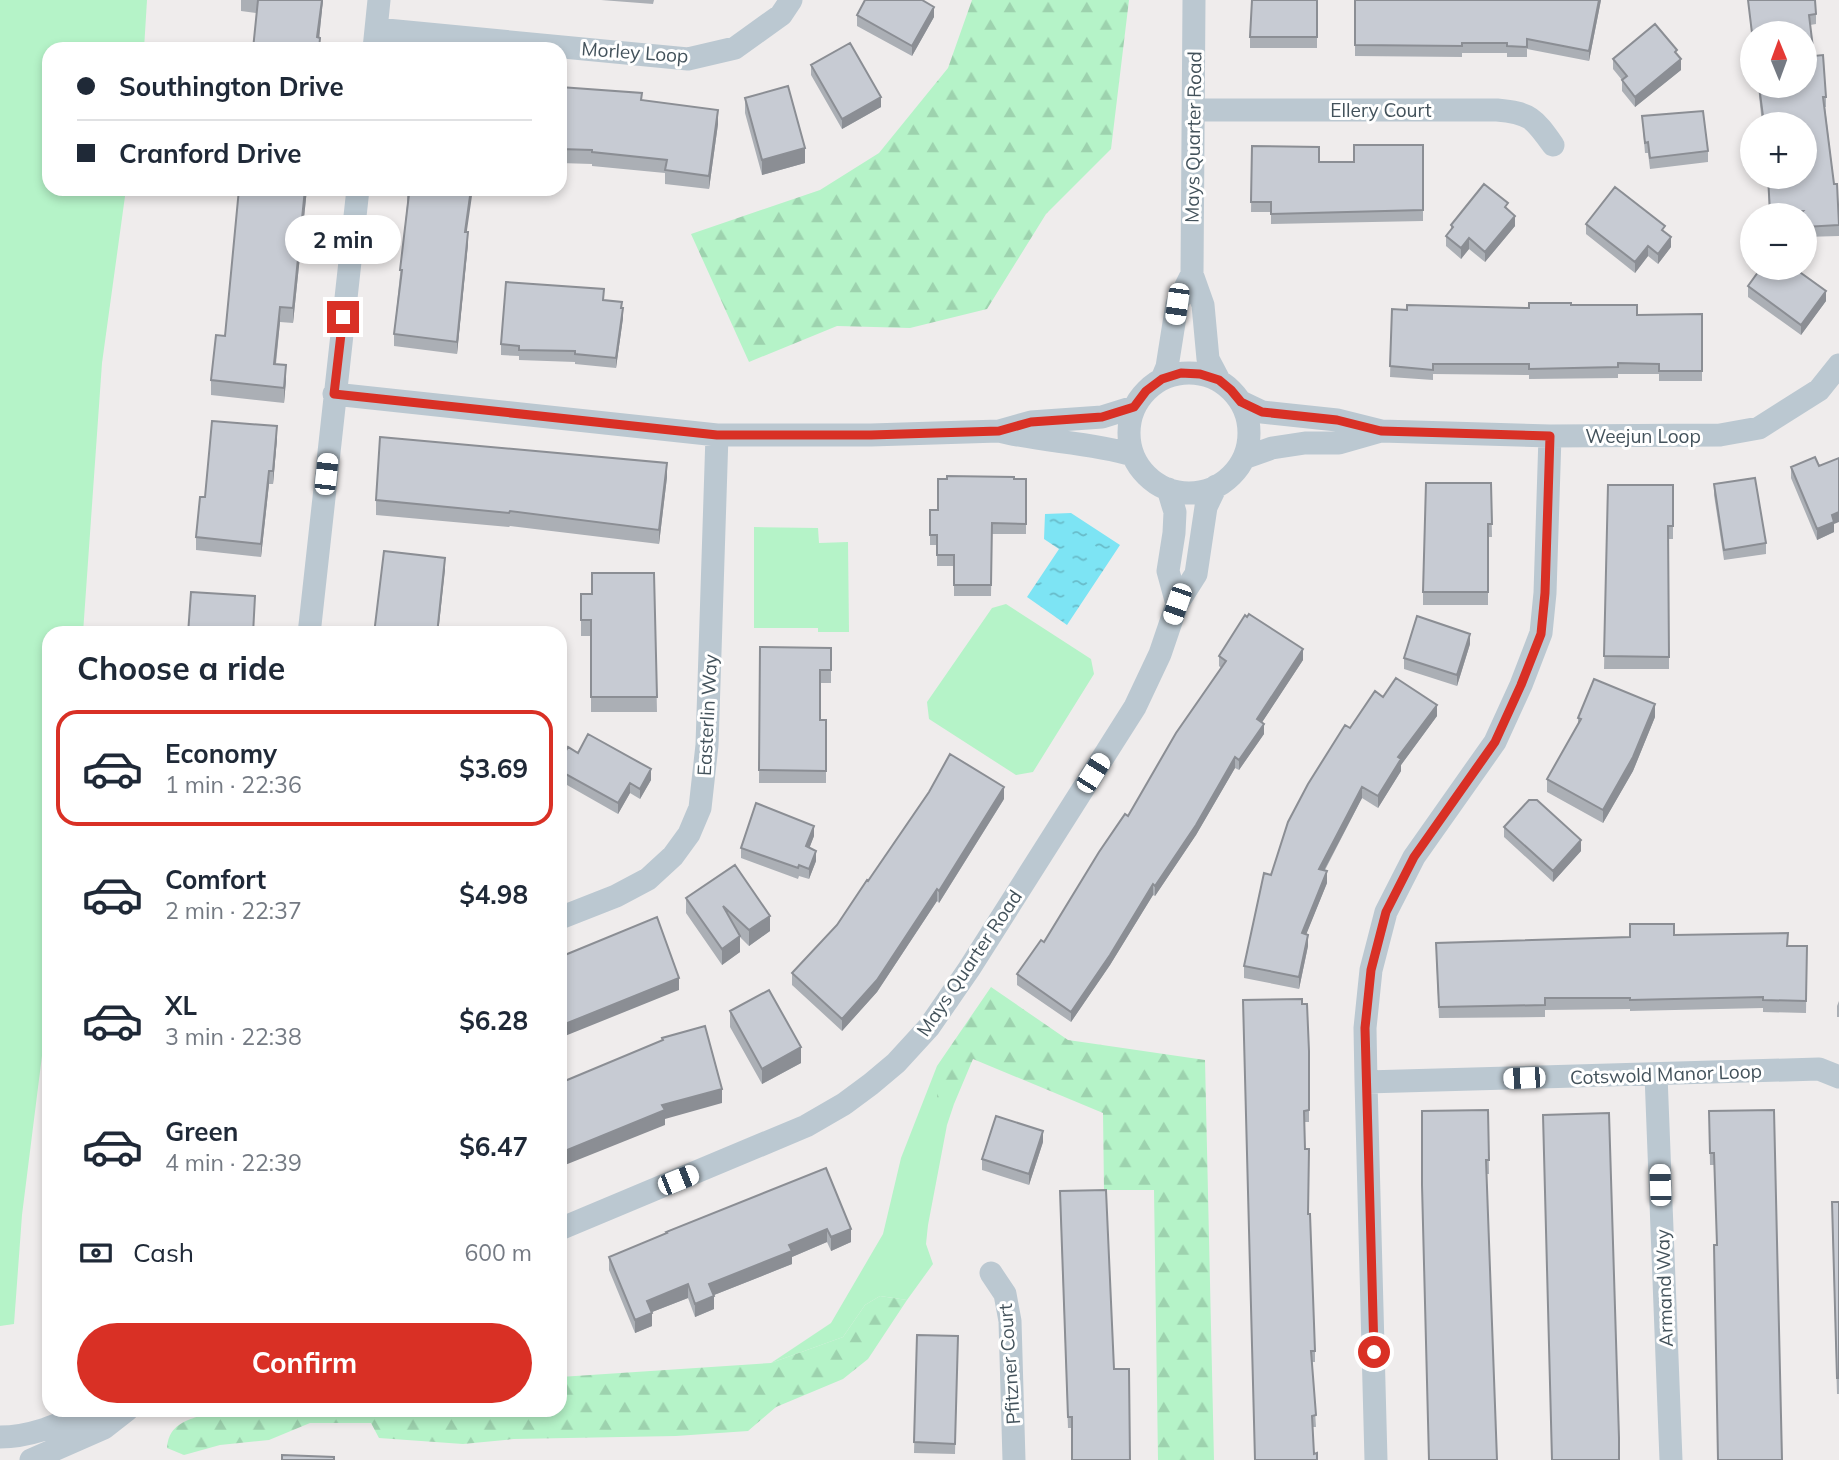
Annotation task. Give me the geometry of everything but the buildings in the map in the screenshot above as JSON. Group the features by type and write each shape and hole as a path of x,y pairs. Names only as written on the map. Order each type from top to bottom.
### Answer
{"street":[{"path":"375,39 379,0"},
{"name":"Morley Loop","path":"567,51 688,59 735,48 781,15 791,0"},
{"name":"Mays Quarter Road","path":"1194,0 1192,274 1203,305 1208,359 1219,380 1241,402"},
{"name":"Morley Loop","path":"375,39 422,42"},
{"name":"Ellery Court","path":"1195,110 1497,110 1522,113 1539,125 1553,145"},
{"path":"310,626 357,196"},
{"name":"Mays Quarter Road","path":"1162,379 1167,367 1177,304 1192,274"},
{"name":"Weejun Loop","path":"1241,402 1262,412 1337,420 1381,431 1550,436 1720,435 1759,428 1818,390 1839,365"},
{"path":"1216,486 1184,493 1153,481 1141,470 1133,455 1129,440 1129,423 1134,407 1146,391 1162,379 1191,373 1219,380"},
{"path":"334,394 717,435 871,435 999,431 1031,422 1102,417 1134,407"},
{"path":"1241,402 1247,415 1249,430 1244,458"},
{"path":"999,431 1030,439 1106,447 1133,455"},
{"name":"Weejun Loop","path":"1244,458 1272,448 1305,443 1339,443 1381,431"},
{"name":"Easterlin Way","path":"567,915 648,879 673,856 689,834 700,808 707,745 717,435"},
{"path":"1377,1460 1365,1028 1371,970 1386,912 1414,857 1495,742 1541,634 1545,593 1550,436"},
{"name":"Mays Quarter Road","path":"567,1226 806,1126 844,1104 896,1063 929,1027 969,970 1135,707 1160,654 1177,604 1196,574 1206,507 1216,486 1228,479 1244,458"},
{"path":"1168,489 1175,512 1168,571 1177,604"},
{"name":"Cotswold Manor Loop","path":"1366,1082 1819,1069 1839,1077"},
{"name":"Armand Way","path":"1656,1075 1671,1460"},
{"name":"Pfitzner Court","path":"991,1273 1005,1294 1010,1321 1014,1460"},
{"path":"0,1437 40,1432 75,1417"},
{"path":"31,1460 104,1429 119,1417"}],"green space":[{"path":"0,0 147,0 144,42 42,42 42,196 125,196 102,363 83,626 42,626 42,1056 22,1215 14,1324 0,1326"},
{"path":"972,0 1129,0 1111,149 1046,214 987,309 910,328 837,326 749,362 691,234 820,190 879,153 948,68"},
{"path":"754,527 818,528 819,543 848,542 849,632 818,632 818,628 754,628"},
{"path":"1006,604 1091,659 1094,674 1033,772 1016,775 929,719 927,702 992,608"},
{"path":"991,987 1068,1040 1205,1060 1214,1460 1158,1460 1154,1190 1104,1190 1103,1113 973,1059 954,1104 937,1103 937,1066"},
{"path":"937,1066 942,1096 954,1104 947,1125 928,1225 926,1244 933,1264 907,1300 880,1296 865,1305 843,1337 771,1363 831,1323 883,1234 901,1158"},
{"path":"880,1296 907,1300 868,1359 843,1379 776,1407 748,1431 676,1436 514,1439 463,1444 379,1438 371,1423 310,1423 269,1440 220,1445 184,1455 167,1448 172,1432 182,1423 197,1417 567,1417 567,1377 771,1363 843,1337 865,1305"}],"water":[{"path":"1071,513 1120,545 1067,625 1027,597 1059,549 1044,539 1045,514"}],"route":[{"path":"343,317 334,394 717,435 871,435 999,431 1031,422 1102,417 1134,407 1146,391 1162,379 1181,373 1200,374 1219,380 1241,402 1262,412 1337,420 1381,431 1550,436 1545,593 1541,634 1495,742 1414,857 1386,912 1371,970 1365,1028 1374,1352"}]}
